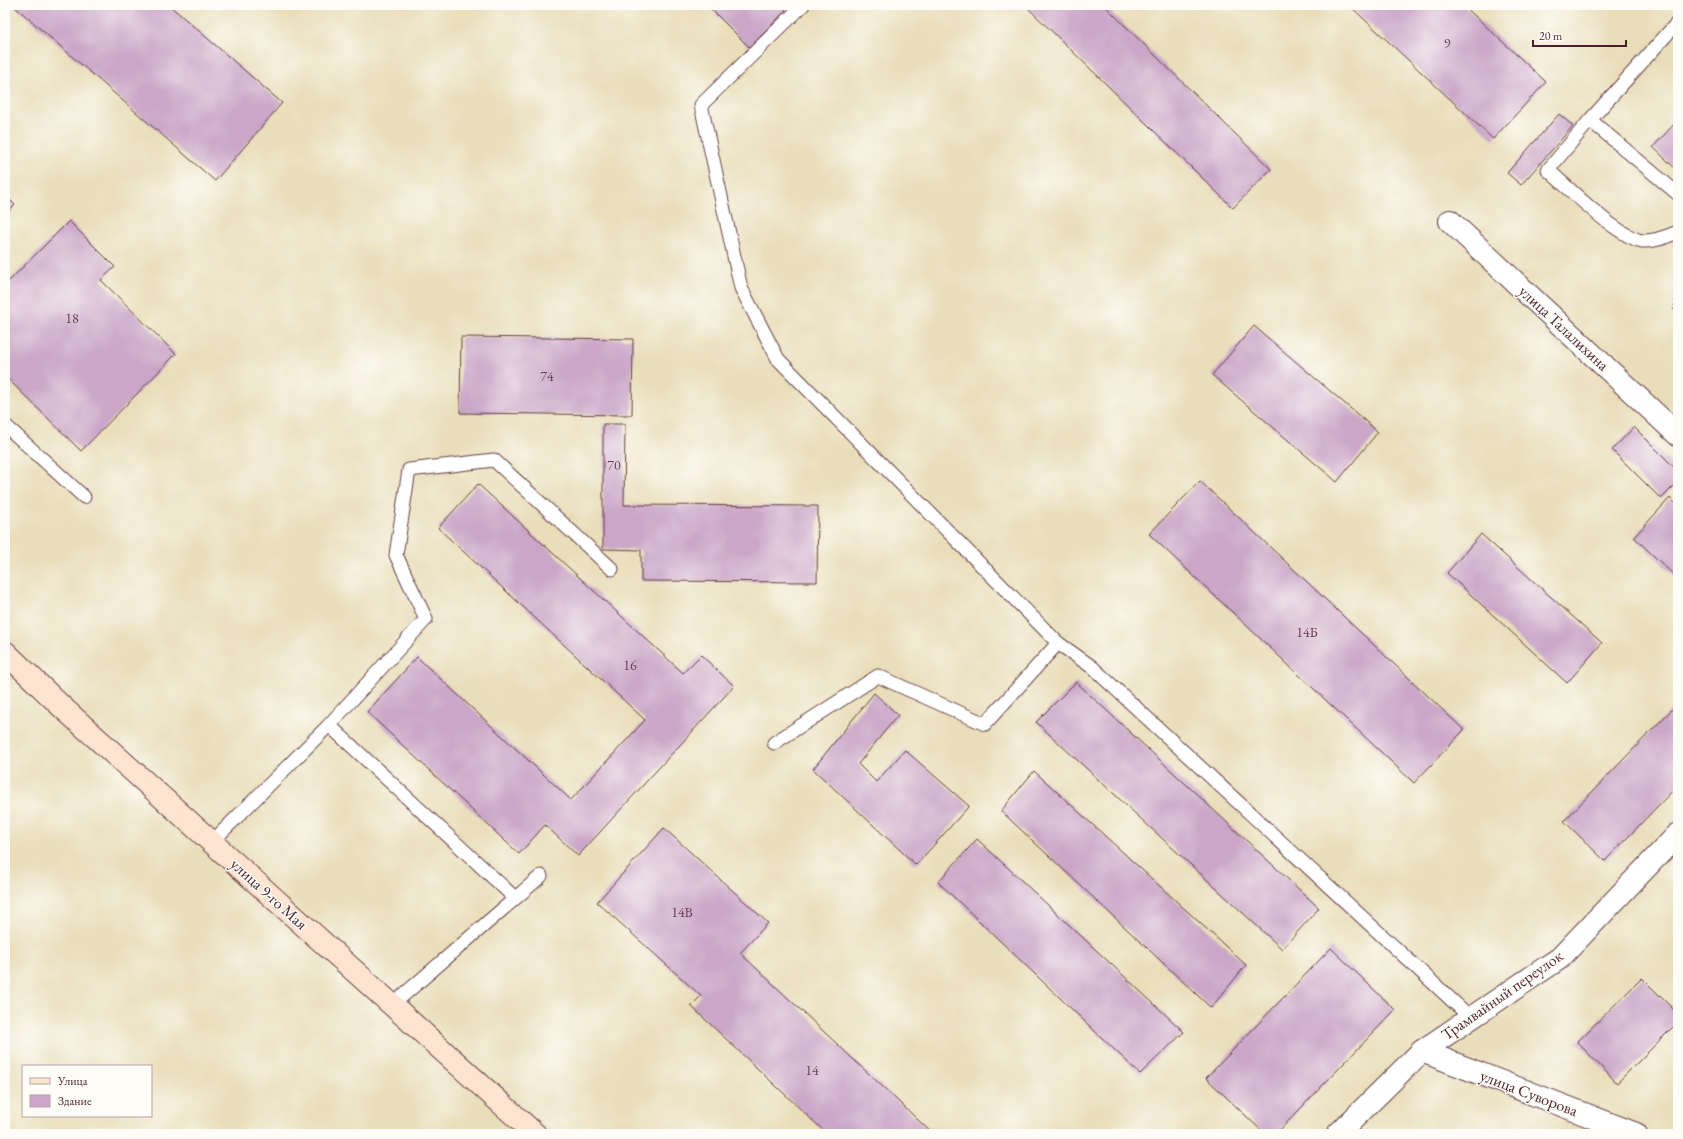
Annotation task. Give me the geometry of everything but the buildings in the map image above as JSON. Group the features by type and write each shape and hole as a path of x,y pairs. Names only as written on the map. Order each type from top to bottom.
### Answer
{"main road":[{"name":"улица 9-го Мая","path":"5,652 212,842 535,1134"}],"street":[{"name":"улица Талалихина","path":"1450,221 1678,435"},
{"name":"Трамвайный переулок","path":"1338,1134 1422,1051 1560,958 1678,834"},
{"name":"улица Суворова","path":"1422,1051 1636,1134"}],"lane":[{"path":"803,5 701,105 740,288 778,359 1058,643 1092,667 1471,1018"},
{"path":"1678,22 1590,120 1548,170 1624,234 1643,241 1666,238 1678,232"},
{"path":"1590,120 1678,194"},
{"path":"5,425 84,497"},
{"path":"212,842 329,725 426,619 396,555 409,470 494,460 612,569"},
{"path":"774,743 878,676 985,724 1058,643"},
{"path":"329,725 516,898"},
{"path":"392,1005 541,876"}],"path":[{"path":"1678,286 1674,310 1678,313"}]}
